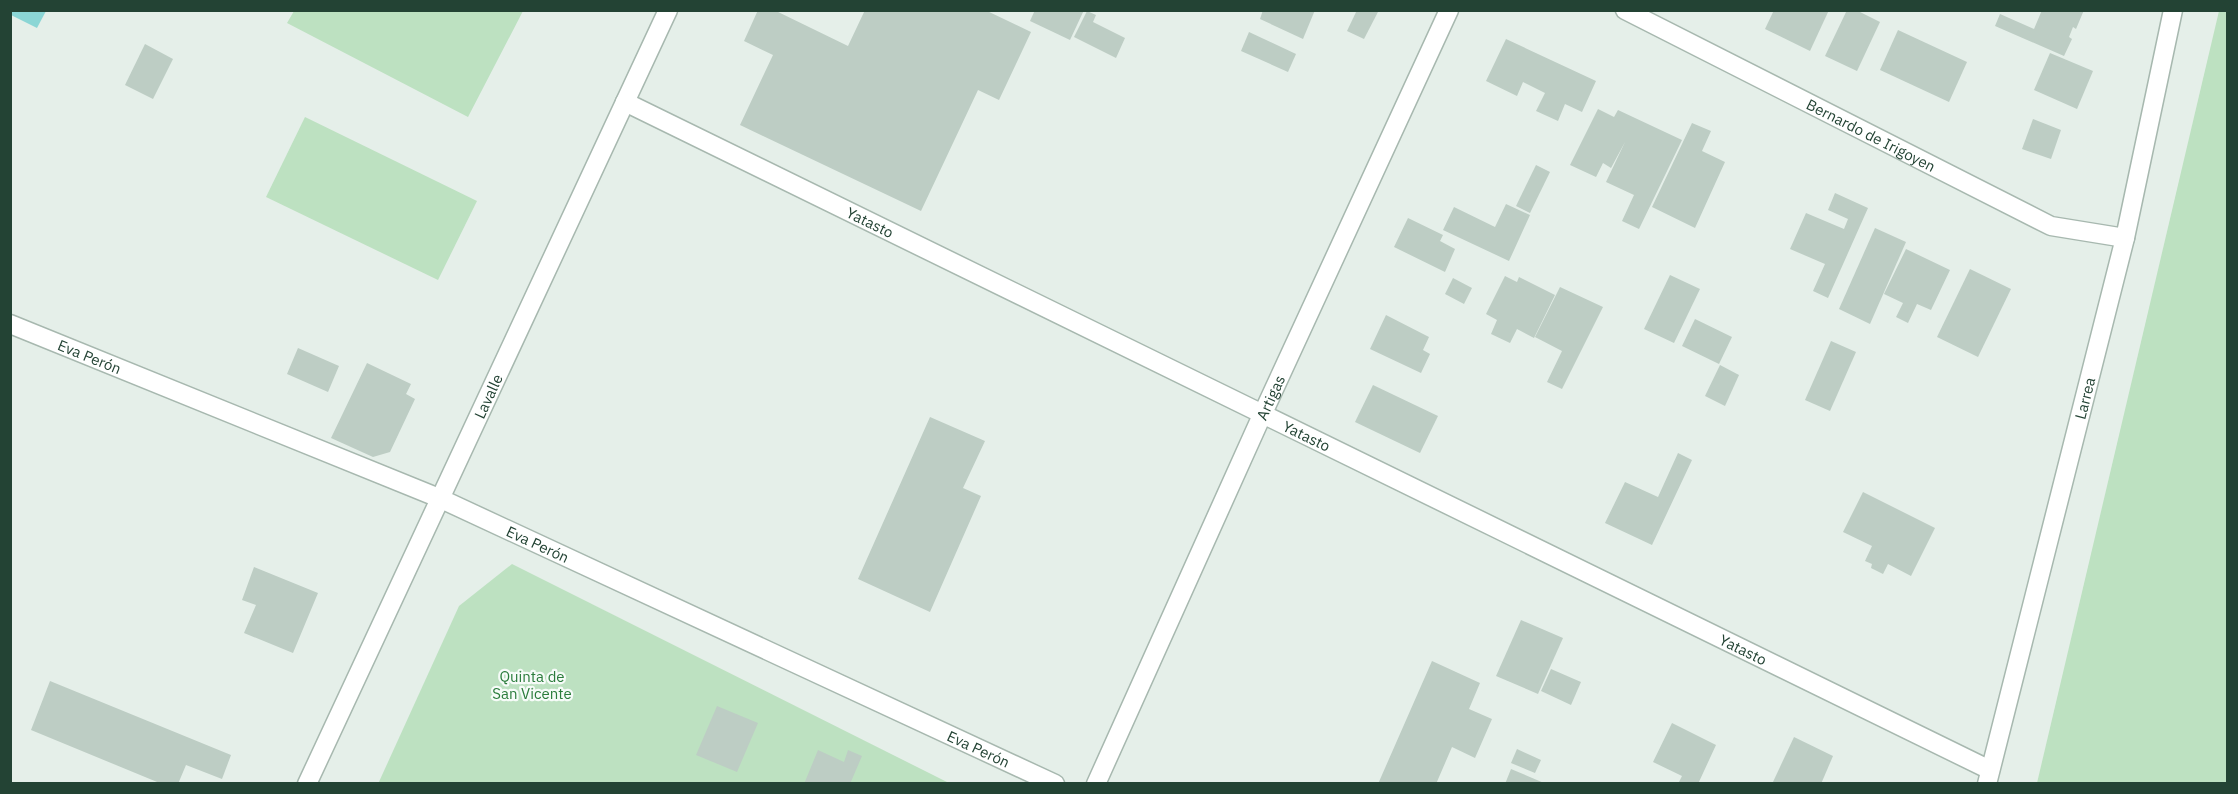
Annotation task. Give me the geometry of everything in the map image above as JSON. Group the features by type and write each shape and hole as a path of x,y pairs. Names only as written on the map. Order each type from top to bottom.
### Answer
{"street":[{"name":"Lavalle","path":"307,783 668,10"},
{"name":"Artigas","path":"1096,783 1449,10"},
{"name":"Bernardo de Irigoyen","path":"1625,10 2051,226 2125,238"},
{"name":"Larrea","path":"1988,777 2125,238 2173,10"},
{"name":"Yatasto","path":"625,102 1263,413 1988,777"},
{"name":"Eva Perón","path":"10,324 439,498 1055,783"}],"green space":[{"path":"294,11 523,11 468,117 287,23"},
{"path":"2219,11 2228,11 2227,783 2037,783"},
{"path":"305,117 477,201 438,280 266,197"},
{"name":"Quinta de San Vicente","path":"512,564 949,783 378,784 459,606"}],"water":[{"path":"10,11 46,11 37,28 11,15"}],"building":[{"path":"758,10 774,10 848,46 865,10 985,10 1031,32 999,100 978,90 921,211 740,125 773,55 744,41"},
{"path":"1035,10 1084,10 1070,40 1030,21"},
{"path":"1263,10 1315,10 1303,39 1260,19"},
{"path":"1357,10 1379,10 1364,39 1347,31"},
{"path":"1774,10 1829,10 1810,51 1765,29"},
{"path":"1847,10 1856,10 1880,22 1857,71 1825,56"},
{"path":"2042,10 2084,10 2076,29 2073,27 2069,37 2072,39 2064,56 1995,26 2000,14 2034,29"},
{"path":"1087,11 1096,15 1093,22 1125,38 1116,58 1074,37"},
{"path":"1898,30 1967,62 1949,102 1880,70"},
{"path":"1249,32 1296,54 1288,72 1241,51"},
{"path":"1506,39 1596,81 1582,112 1565,104 1558,121 1536,111 1545,93 1523,82 1517,96 1486,81"},
{"path":"145,44 173,59 153,99 125,85"},
{"path":"2050,53 2093,71 2077,109 2034,90"},
{"path":"1598,109 1614,117 1618,110 1682,140 1639,229 1622,221 1634,195 1606,182 1625,142 1611,168 1603,163 1596,177 1570,165"},
{"path":"2033,119 2061,130 2051,159 2022,149"},
{"path":"1692,123 1711,131 1702,151 1725,162 1695,228 1652,207"},
{"path":"1536,165 1550,172 1530,213 1516,206"},
{"path":"1835,193 1868,208 1828,298 1813,291 1825,264 1790,249 1806,213 1844,229 1848,219 1828,210"},
{"path":"1506,204 1530,215 1509,261 1443,230 1454,207 1495,227"},
{"path":"1408,218 1443,235 1440,241 1455,249 1445,272 1394,247"},
{"path":"1875,228 1906,242 1870,324 1839,309"},
{"path":"1906,249 1950,270 1931,310 1917,304 1908,323 1896,317 1903,303 1884,294"},
{"path":"1970,269 2011,289 1978,357 1937,337"},
{"path":"1670,275 1700,289 1674,343 1644,329"},
{"path":"1505,276 1517,282 1519,277 1555,295 1534,338 1517,329 1510,343 1491,334 1497,320 1486,314"},
{"path":"1453,278 1472,288 1464,304 1445,294"},
{"path":"1560,287 1603,307 1562,389 1547,382 1562,351 1535,337"},
{"path":"1386,315 1429,337 1423,350 1430,354 1421,373 1370,349"},
{"path":"1695,319 1732,337 1719,364 1682,346"},
{"path":"1831,341 1856,352 1830,411 1805,400"},
{"path":"298,348 339,366 328,392 287,374"},
{"path":"367,363 411,384 406,394 415,399 390,452 373,457 331,438"},
{"path":"1720,365 1739,375 1725,406 1705,396"},
{"path":"1373,385 1438,416 1420,453 1355,422"},
{"path":"930,417 985,441 963,488 981,496 930,612 858,579"},
{"path":"1678,453 1692,460 1652,545 1605,523 1625,482 1658,497"},
{"path":"1863,492 1935,528 1911,576 1888,564 1883,574 1871,568 1872,564 1865,561 1872,546 1843,532"},
{"path":"254,567 318,593 293,653 244,633 256,605 242,600"},
{"path":"1521,620 1563,638 1538,694 1496,676"},
{"path":"1432,661 1480,683 1469,709 1492,719 1475,758 1452,747 1436,784 1378,784"},
{"path":"1551,669 1581,682 1571,705 1541,691"},
{"path":"50,681 231,755 222,779 186,765 178,784 162,784 31,730"},
{"path":"717,706 758,723 737,772 696,755"},
{"path":"1672,723 1716,745 1698,784 1678,784 1682,776 1653,762"},
{"path":"1794,737 1833,756 1821,784 1772,784"},
{"path":"1517,749 1541,760 1535,773 1511,763"},
{"path":"818,750 844,762 848,750 862,756 850,784 804,784"},
{"path":"1511,769 1544,783 1544,784 1505,784"}]}
